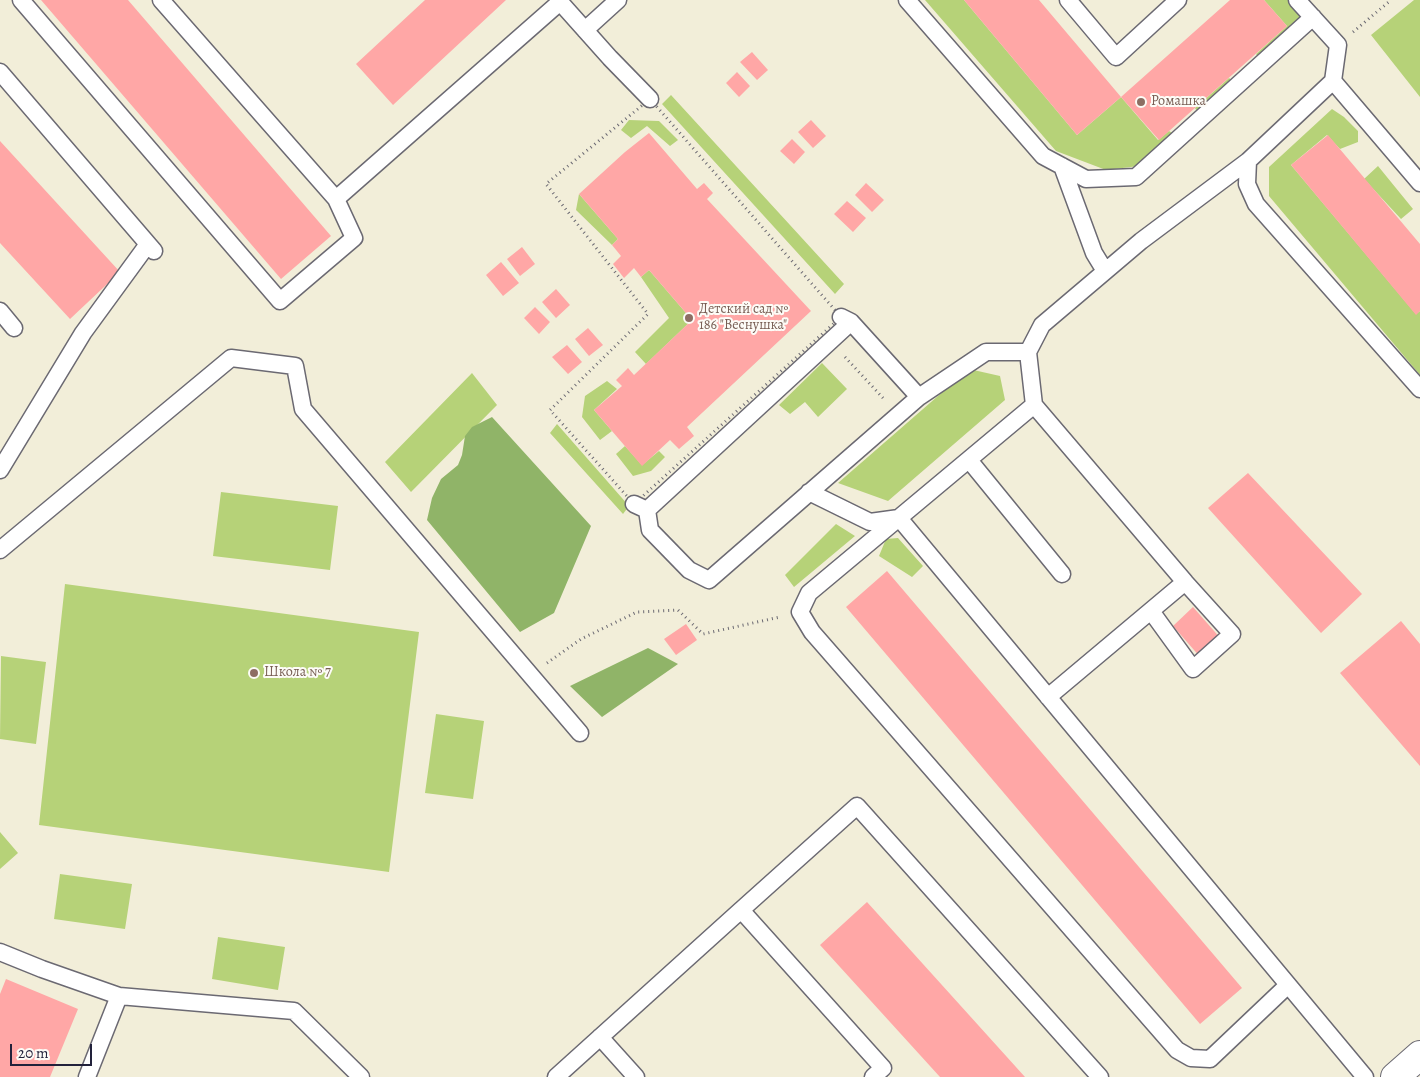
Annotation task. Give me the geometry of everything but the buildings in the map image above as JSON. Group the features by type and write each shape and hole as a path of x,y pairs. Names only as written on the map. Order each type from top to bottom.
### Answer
{"street":[{"path":"1396,1077 1420,1055"}],"lane":[{"path":"21,0 280,301 354,238 336,200 161,0"},
{"path":"585,30 618,0"},
{"path":"907,0 1043,156 1086,179 1136,177 1313,17"},
{"path":"1068,0 1116,57 1178,0"},
{"path":"1151,611 1193,669 1232,634 1185,582 1034,405 1028,352 1042,324 1141,241 1248,162 1333,81 1338,45 1297,0"},
{"path":"336,200 560,1 650,99"},
{"path":"0,72 151,248 83,333 0,470"},
{"path":"1333,81 1420,183"},
{"path":"1248,162 1247,184 1256,204 1420,389"},
{"path":"1062,166 1094,252 1105,271"},
{"path":"0,311 14,328"},
{"path":"919,397 846,320 640,507 650,530 689,570 709,580 919,397 986,352 1028,352"},
{"path":"0,550 230,358 295,366 303,409 580,733"},
{"path":"1034,405 809,593 800,612 812,632 1177,1050 1191,1058 1210,1059 1288,985"},
{"path":"969,460 1062,574"},
{"path":"809,492 870,522 899,518"},
{"path":"899,518 1365,1077"},
{"path":"1048,697 1185,582"},
{"path":"556,1077 857,806 1096,1076"},
{"path":"741,910 883,1068 873,1077"},
{"path":"0,952 119,996 294,1011 361,1077"},
{"path":"87,1077 119,996"},
{"path":"600,1037 636,1077"}],"path":[{"path":"1338,45 1391,0"},
{"path":"650,99 846,320 640,507 550,410 648,314 546,184 650,99"},
{"path":"843,354 888,403"},
{"path":"530,675 581,639 637,612 678,610 703,634 800,612"}],"green space":[{"path":"925,0 964,0 1077,135 1121,97 1158,140 1169,131 1177,136 1139,166 1106,170 1056,151"},
{"path":"1264,0 1289,0 1302,18 1259,58 1256,54 1287,26"},
{"path":"1414,0 1420,0 1420,97 1371,35"},
{"path":"1229,78 1234,82 1198,113 1195,108"},
{"path":"671,95 844,284 835,294 662,104"},
{"path":"1332,109 1344,117 1358,131 1358,142 1340,149 1327,135 1291,165 1416,314 1420,311 1420,375 1269,196 1269,167"},
{"path":"629,120 659,121 678,140 670,146 647,126 631,138 621,130"},
{"path":"1378,166 1413,209 1401,219 1364,179"},
{"path":"579,194 618,239 612,245 576,210"},
{"path":"649,270 692,320 646,364 635,352 669,318 641,277"},
{"path":"822,363 847,389 818,417 805,402 790,414 779,405"},
{"path":"969,369 1000,376 1005,400 888,501 838,483"},
{"path":"472,373 497,405 411,492 385,462"},
{"path":"607,381 617,389 594,410 612,431 600,440 582,417 585,396"},
{"path":"492,417 591,526 554,613 520,632 427,520 432,498 441,479 458,465 462,455 465,436 472,427"},
{"path":"557,424 629,506 623,514 550,433"},
{"path":"625,446 642,465 659,451 665,457 651,471 633,476 616,454"},
{"path":"221,492 338,506 330,570 213,556"},
{"path":"836,524 855,536 794,587 785,575"},
{"path":"898,538 923,566 912,577 879,556 886,539"},
{"path":"65,584 419,632 389,872 39,825"},
{"path":"648,648 678,664 602,717 570,686"},
{"path":"1,656 46,662 36,744 0,739"},
{"path":"436,714 484,721 473,799 425,793"},
{"path":"0,832 18,853 0,869"},
{"path":"60,874 132,884 125,929 54,919"},
{"path":"218,937 285,947 278,990 212,979"}],"place":[{"name":"Ромашка","path":"1141,102"},
{"name":"Детский сад № 186 \"Веснушка\"","path":"689,318"},
{"name":"Школа № 7","path":"254,673"}]}
